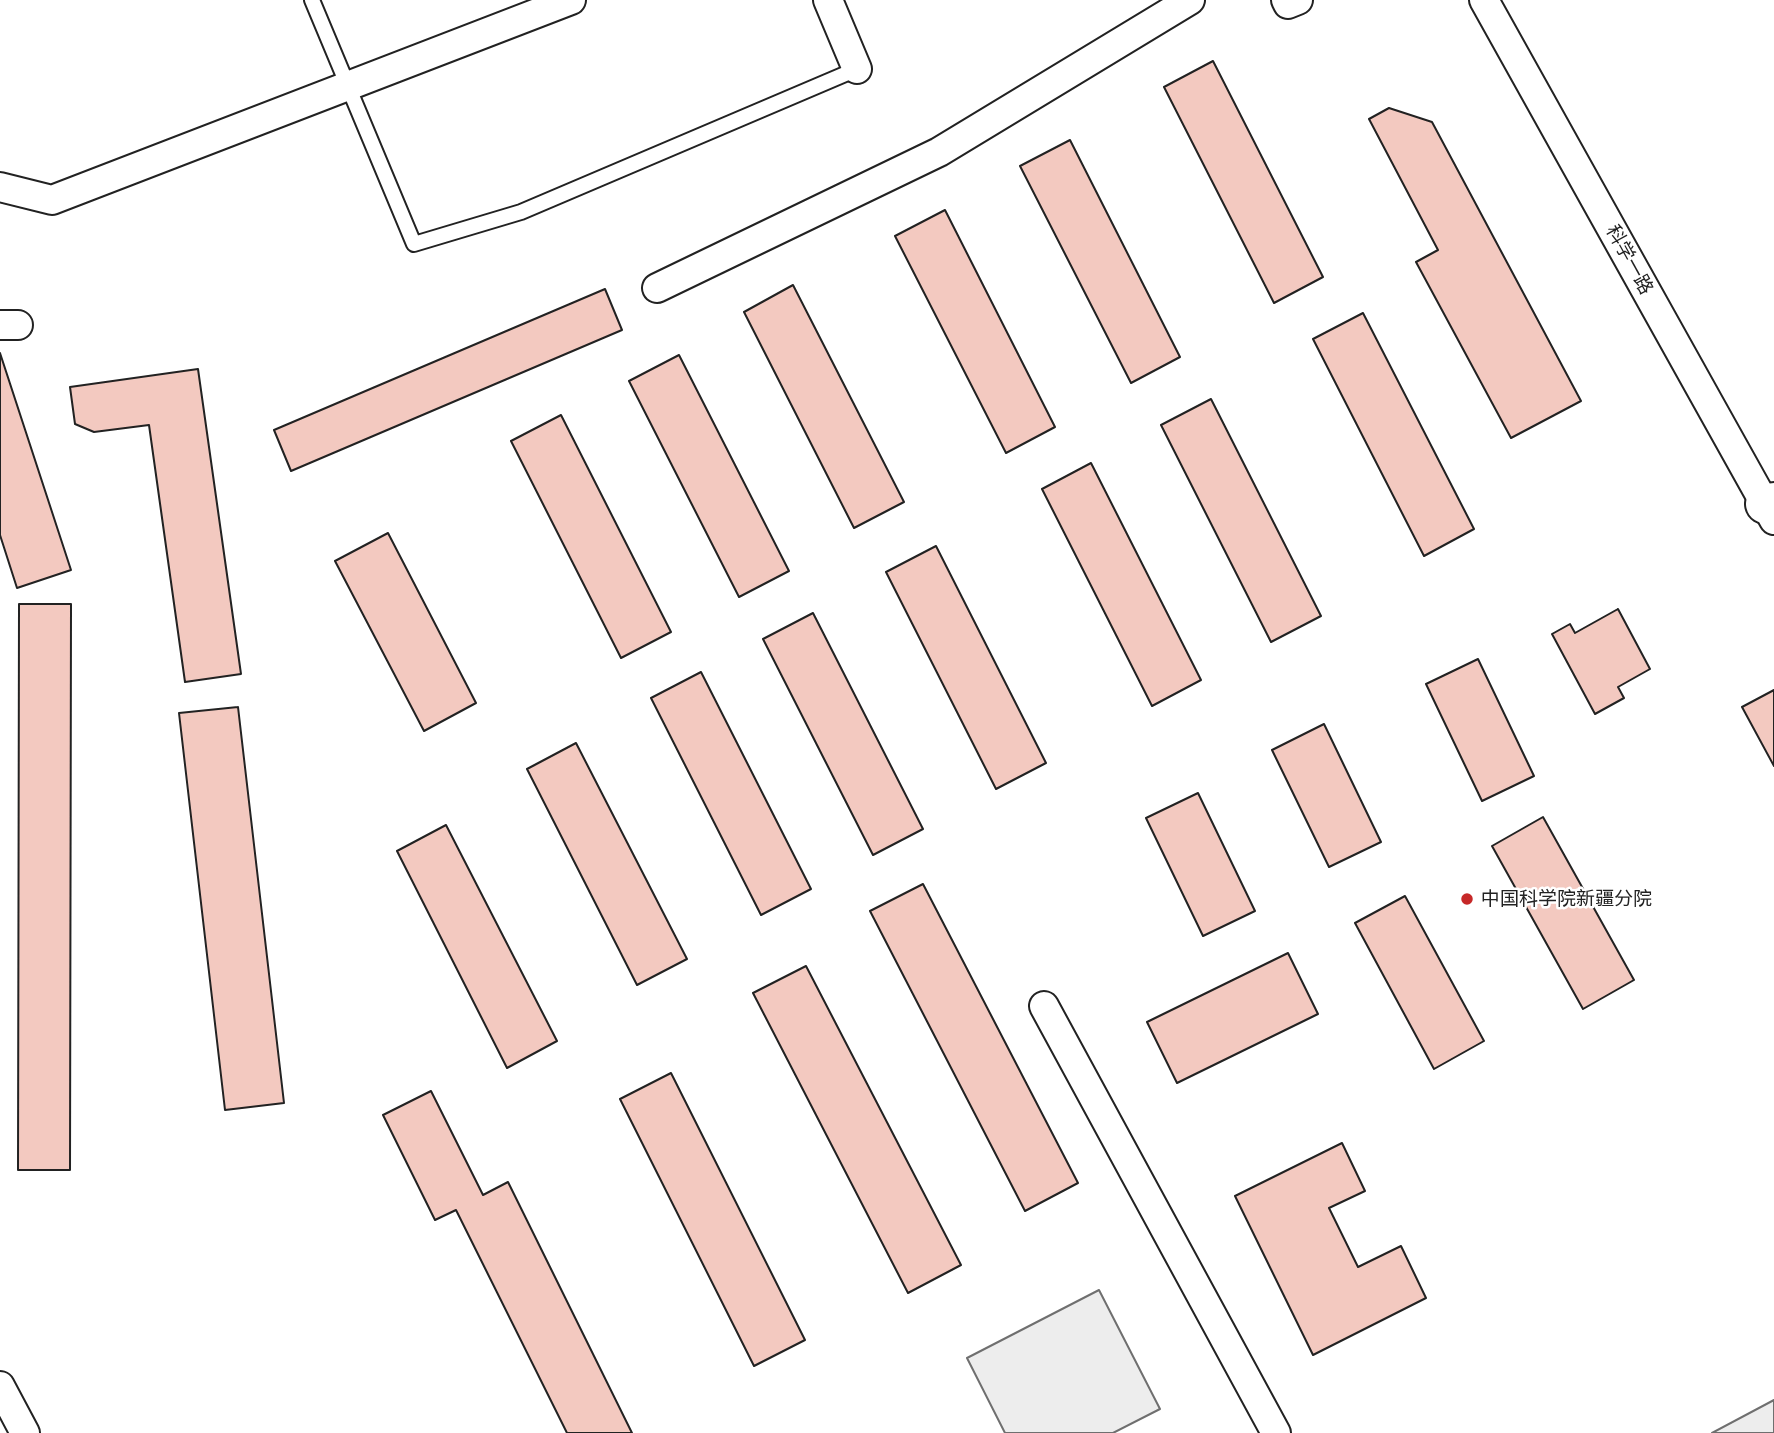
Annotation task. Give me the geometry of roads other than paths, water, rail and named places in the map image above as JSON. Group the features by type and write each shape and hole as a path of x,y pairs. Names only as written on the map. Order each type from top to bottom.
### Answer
{"street":[{"path":"0,187 52,200 347,89 571,0"},
{"path":"828,0 857,69"},
{"path":"657,288 939,152 1190,0"},
{"path":"1286,0 1288,4 1298,0"},
{"name":"科学一路","path":"1484,0 1771,509"},
{"path":"1044,1006 1276,1433"},
{"path":"0,1386 24,1433"}],"lane":[{"path":"312,0 414,244 521,212 857,69"}],"place":[{"name":"中国科学院新疆分院","path":"1467,899"}]}
